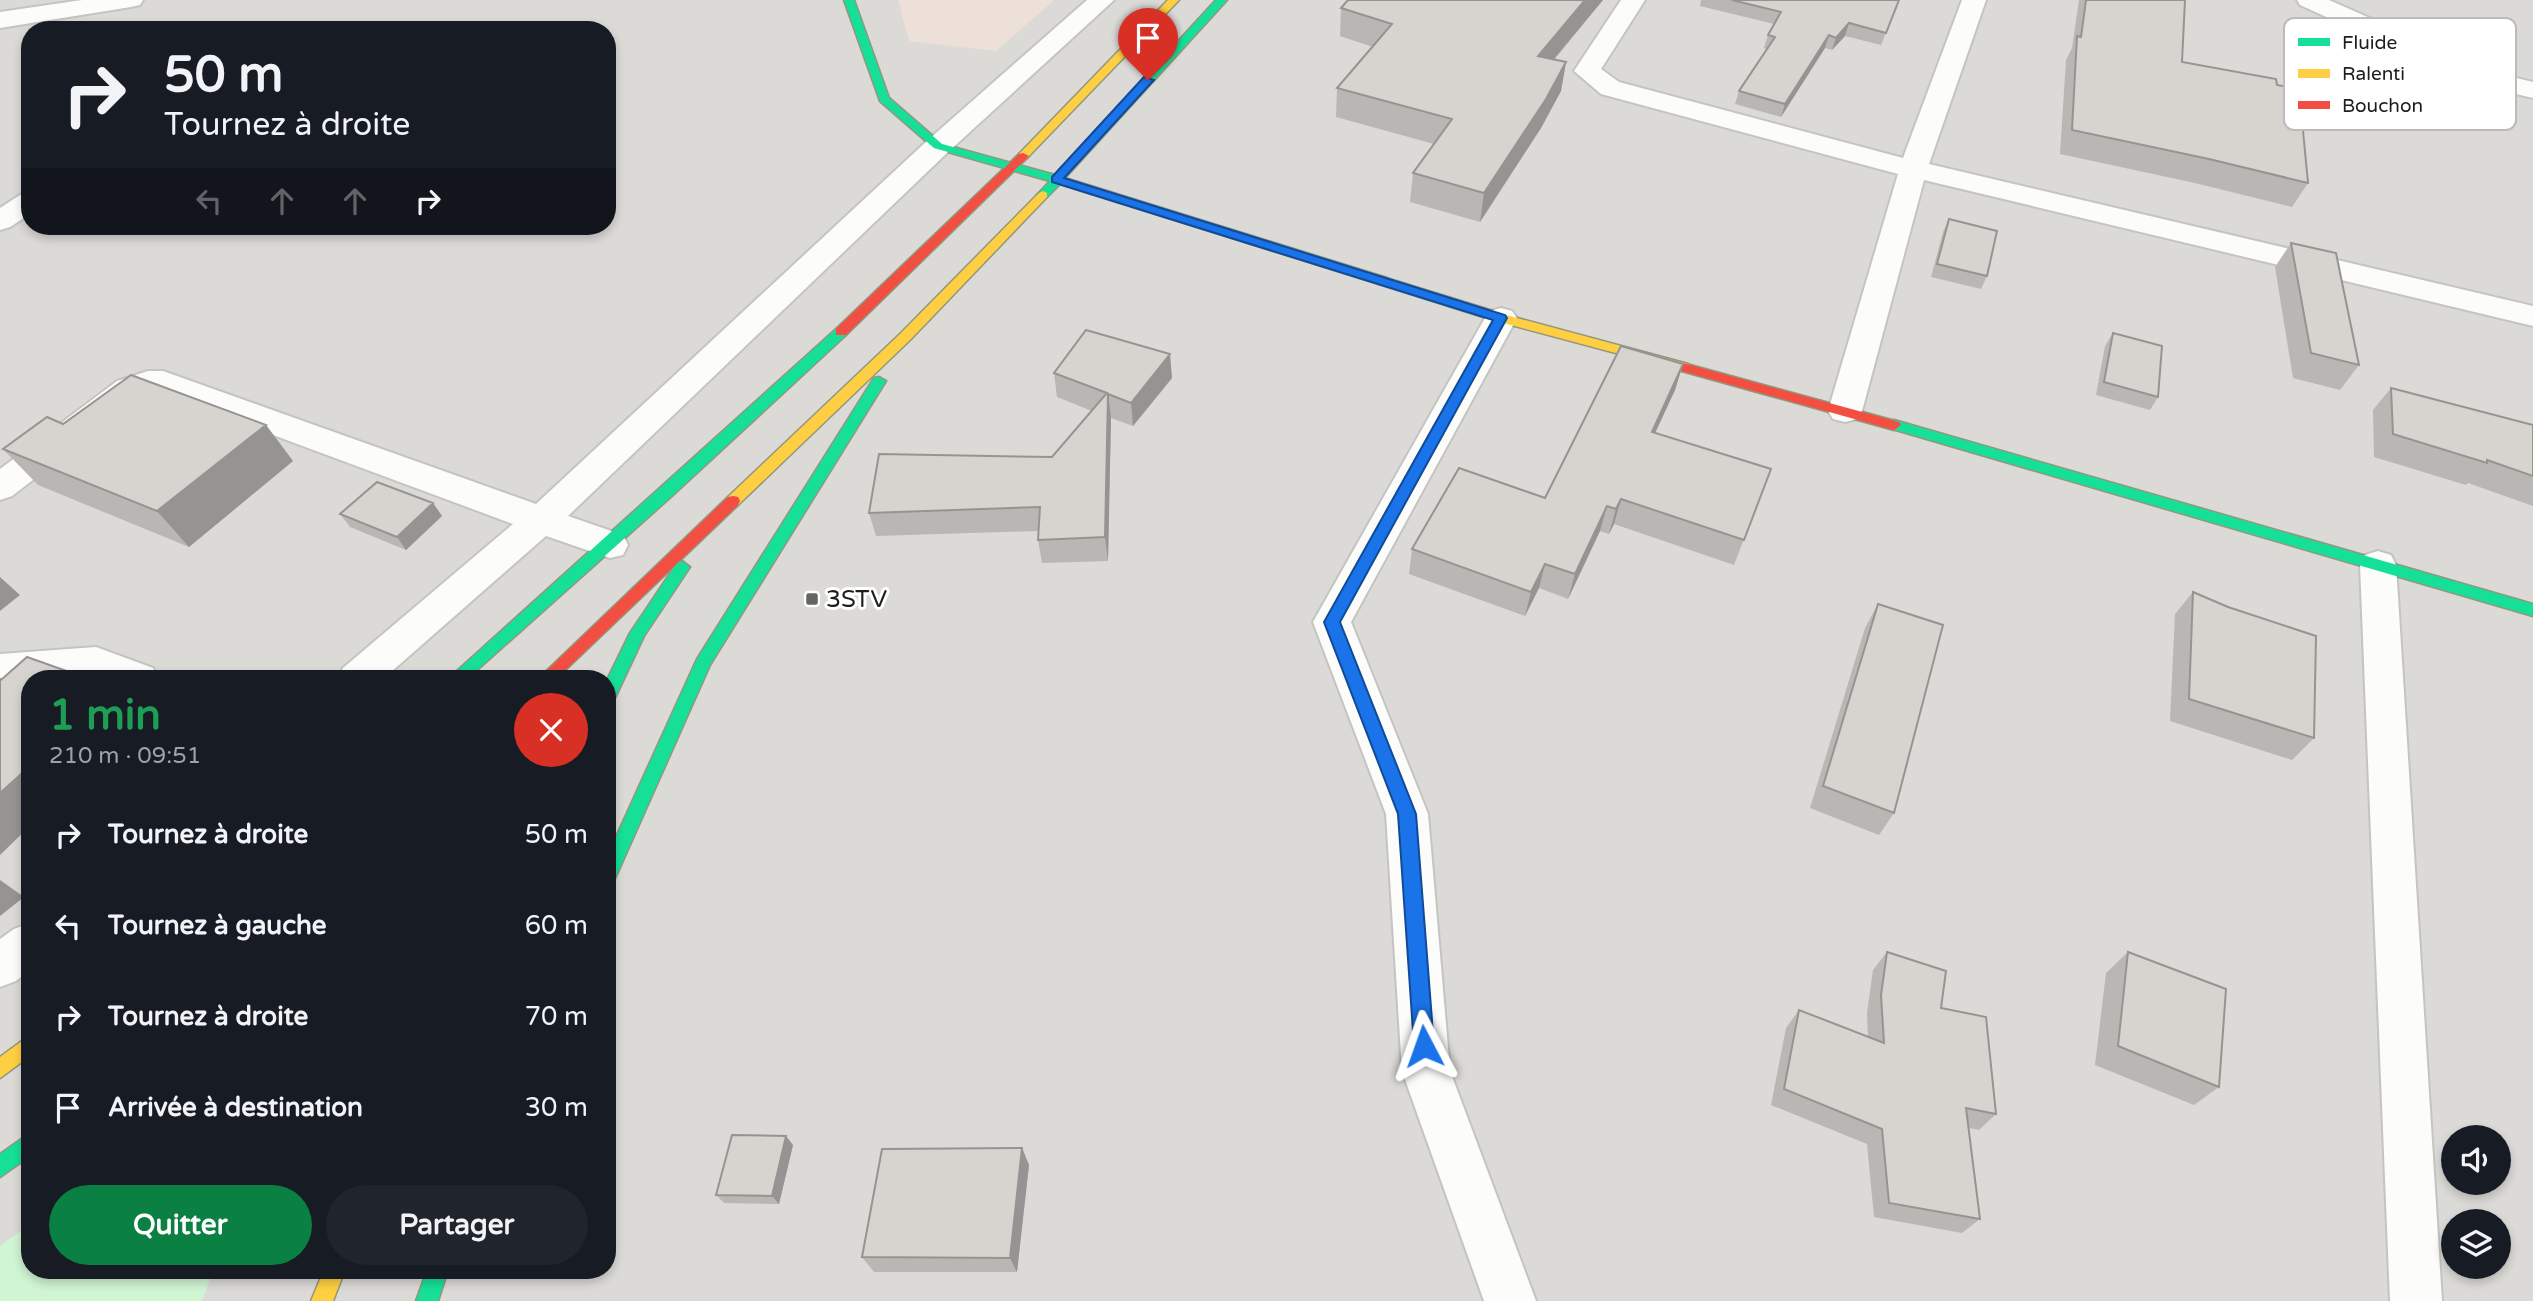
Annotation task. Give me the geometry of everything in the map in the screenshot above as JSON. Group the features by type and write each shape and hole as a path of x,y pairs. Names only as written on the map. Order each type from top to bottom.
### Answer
{"main road":[{"path":"849,0 884,99 938,146 1056,179 1501,318 1845,411 2533,610"},
{"path":"466,670 610,545 857,316 1013,166 1174,0"},
{"path":"555,670 908,334 1222,0"},
{"path":"804,387 857,316"},
{"path":"616,857 703,663 908,334"},
{"path":"616,678 638,633 754,460"},
{"path":"0,1069 21,1052"},
{"path":"0,1167 21,1150"},
{"path":"322,1301 331,1279"},
{"path":"427,1301 435,1279"}],"street":[{"path":"0,20 131,0"},
{"path":"367,670 541,520 938,146 1102,0"},
{"path":"1633,0 1587,71 1610,88 1913,169 2533,316"},
{"path":"1845,411 1913,169 1974,0"},
{"path":"2309,0 2349,18"},
{"path":"0,221 21,207"},
{"path":"1501,318 1332,622 1407,814 1426,1071 1510,1301"},
{"path":"0,487 129,389 148,383 163,383 610,545"},
{"path":"2378,565 2416,1301"},
{"path":"0,669 96,662 116,670"},
{"path":"0,966 21,950"}],"shaded area":[{"path":"0,0 2533,0 2533,1301 0,1301"},
{"path":"898,0 1054,0 996,51 909,41"}],"green space":[{"path":"21,1231 21,1279 210,1279 202,1301 0,1301 0,1246"}],"building":[{"path":"1348,0 1585,0 1538,56 1566,62 1546,99 1484,193 1413,173 1452,119 1337,88 1392,24 1341,8"},
{"path":"1732,0 1899,0 1886,33 1849,23 1836,38 1829,35 1785,104 1739,91 1775,37 1768,35 1781,12"},
{"path":"2086,0 2185,0 2182,62 2276,79 2277,85 2284,86 2284,130 2303,130 2308,183 2072,130 2077,36 2081,37"},
{"path":"1949,219 1997,231 1987,276 1937,264"},
{"path":"2291,243 2336,253 2359,365 2311,353"},
{"path":"1086,330 1170,354 1131,403 1108,394 1105,537 1038,540 1040,507 869,513 879,454 1052,457 1107,393 1054,373"},
{"path":"2113,333 2162,346 2158,397 2104,382"},
{"path":"1621,346 1683,364 1652,432 1771,469 1744,540 1621,499 1616,509 1607,506 1575,574 1545,564 1531,592 1412,549 1459,468 1545,498"},
{"path":"131,375 266,425 157,511 3,449 47,417 63,424"},
{"path":"2391,388 2533,425 2533,476 2487,460 2487,463 2393,434"},
{"path":"377,482 433,503 397,537 340,514"},
{"path":"2193,592 2228,607 2316,636 2314,738 2189,699"},
{"path":"1878,604 1943,625 1894,813 1823,786"},
{"path":"27,657 64,670 21,670 21,774 0,793 0,679"},
{"path":"1887,952 1946,971 1941,1008 1986,1017 1996,1114 1966,1108 1980,1219 1889,1203 1882,1129 1784,1089 1799,1010 1884,1043 1881,995"},
{"path":"2128,952 2226,989 2219,1087 2118,1046"},
{"path":"732,1135 786,1136 772,1196 716,1195"},
{"path":"1022,1148 1010,1258 862,1257 882,1149"}],"traffic: fast":[{"path":"849,0 884,99 938,146 1056,179 1383,281"},
{"path":"1043,195 1222,0"},
{"path":"466,670 668,491 841,332"},
{"path":"616,857 703,663 879,381"},
{"path":"1894,425 2533,610"},
{"path":"616,678 638,633 682,567"},
{"path":"0,1167 21,1150"},
{"path":"427,1301 435,1279"}],"traffic: slow":[{"path":"1023,156 1174,0"},
{"path":"733,501 906,336 1043,195"},
{"path":"1383,281 1501,318 1683,367"},
{"path":"0,1069 21,1052"},
{"path":"322,1301 331,1279"}],"traffic: jam":[{"path":"841,332 1023,156"},
{"path":"1683,367 1894,425"},
{"path":"555,670 733,501"}],"place":[{"name":"3STV","path":"812,599"}],"route":[{"path":"1148,80 1056,179 1501,318 1332,622 1407,814 1424,1046"}]}
